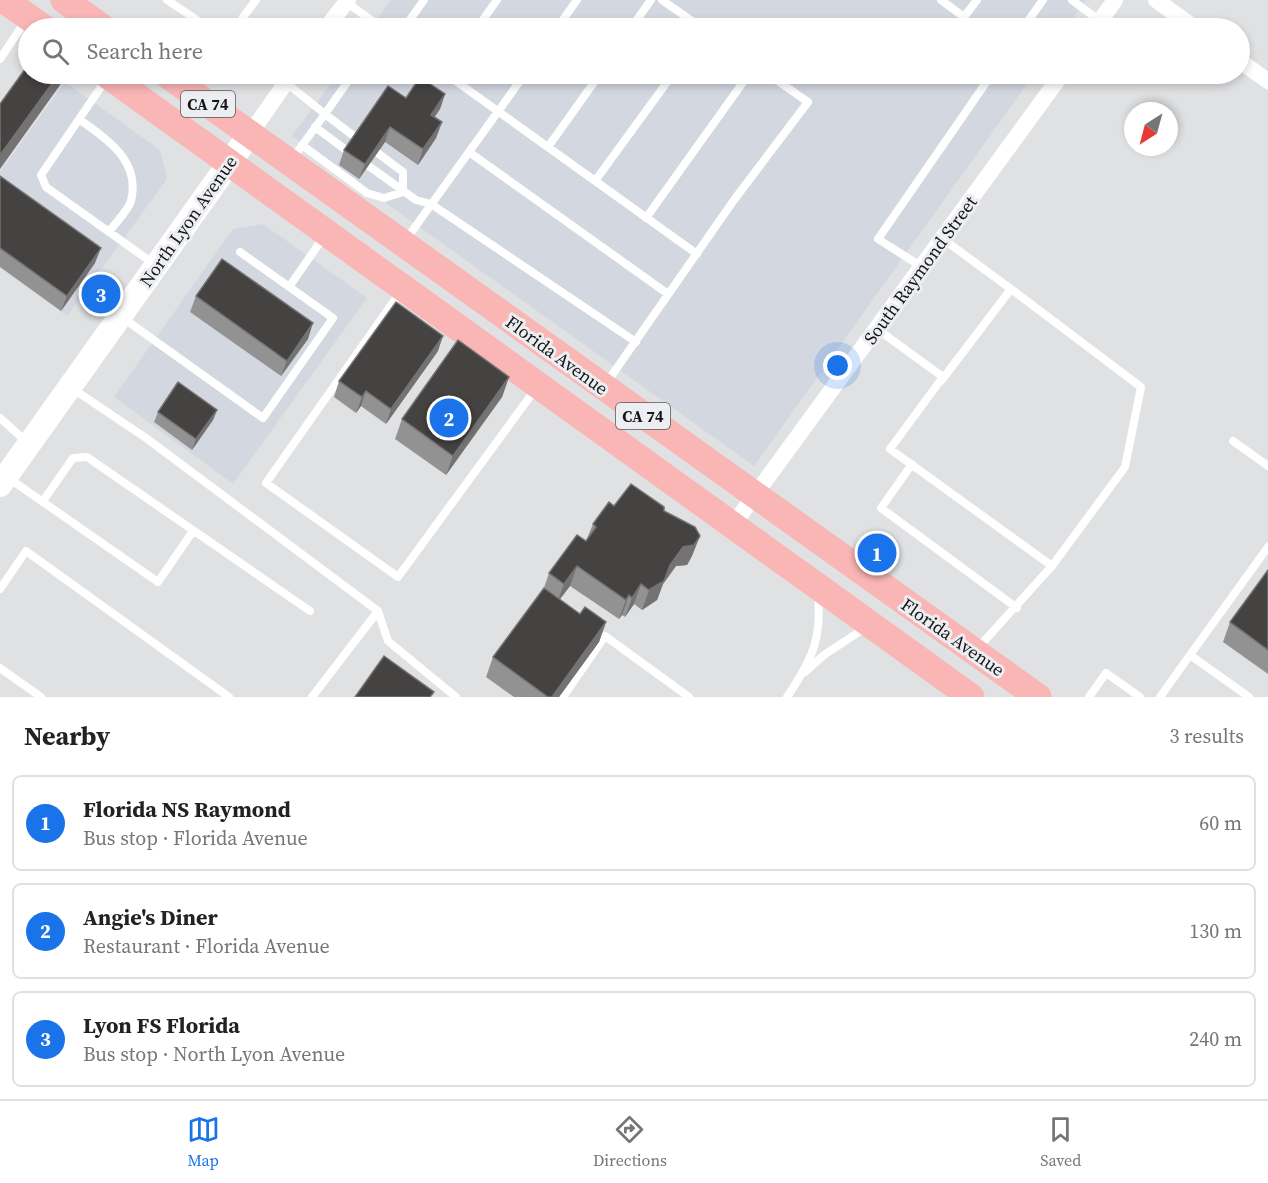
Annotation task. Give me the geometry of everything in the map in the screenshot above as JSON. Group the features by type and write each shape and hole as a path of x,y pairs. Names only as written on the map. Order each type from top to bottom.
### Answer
{"main road":[{"path":"4,0 29,18"},
{"name":"Florida Avenue","path":"121,84 971,697"},
{"name":"Florida Avenue","path":"180,84 250,134 296,154 403,244 1038,697"}],"street":[{"path":"1102,18 1115,0"},
{"path":"1156,0 1181,18"},
{"path":"334,18 347,1"},
{"path":"1250,69 1268,81"},
{"path":"250,134 285,84"},
{"name":"South Raymond Street","path":"734,525 1055,84"},
{"name":"North Lyon Avenue","path":"3,480 250,134"}],"lane":[{"path":"167,0 194,18"},
{"path":"242,18 256,0"},
{"path":"411,18 424,0"},
{"path":"484,18 497,0"},
{"path":"564,18 577,0"},
{"path":"638,18 651,0"},
{"path":"662,0 688,18"},
{"path":"941,0 964,16 976,0"},
{"path":"1030,18 1043,0"},
{"path":"1072,0 1090,18"},
{"path":"347,1 369,18"},
{"path":"0,59 18,41"},
{"path":"101,84 41,175 46,187 156,266"},
{"path":"295,84 325,114 355,137"},
{"path":"346,84 296,154 367,193 384,198 403,192"},
{"path":"460,84 697,254"},
{"path":"403,244 518,84"},
{"path":"548,147 593,84"},
{"path":"595,181 666,84"},
{"path":"646,218 742,84"},
{"path":"603,388 668,294 808,102 782,84"},
{"path":"922,267 878,238 985,84"},
{"path":"79,119 125,157 131,181 131,202 109,232"},
{"path":"315,127 346,150"},
{"path":"375,152 403,172 403,192"},
{"path":"469,152 668,294"},
{"path":"366,164 403,192 416,200 431,204 636,342"},
{"path":"289,287 327,232"},
{"path":"943,239 1141,387 1125,467 1052,566 1017,608 975,652"},
{"path":"120,316 263,418 333,318 240,252"},
{"path":"404,287 266,483 398,577 539,385"},
{"path":"934,389 1011,289"},
{"path":"877,329 943,377 890,449 1052,566"},
{"path":"69,387 146,438 378,611 388,641 432,674 456,697"},
{"path":"0,418 29,444"},
{"path":"1233,441 1268,466"},
{"path":"43,501 73,458 87,457 310,611"},
{"path":"912,464 881,508 1017,608"},
{"path":"3,480 43,501 158,582 193,531"},
{"path":"1160,697 1268,547"},
{"path":"0,589 26,551 229,697"},
{"path":"787,697 803,674 815,648 821,622 818,586"},
{"path":"312,697 378,611"},
{"path":"803,674 824,655 870,625"},
{"path":"563,697 605,636 689,697"},
{"path":"1190,655 1249,697"},
{"path":"0,668 41,697"},
{"path":"1089,697 1106,673 1140,697"}],"shaded area":[{"path":"391,0 1086,0 1073,18 378,18"},
{"path":"64,84 68,84 160,150 167,179 67,316 0,267 0,172"},
{"path":"331,84 1027,84 754,466 292,136"},
{"path":"263,224 367,298 233,484 114,397 233,229"}],"building":[{"path":"18,79 18,84 52,84 0,155 0,104"},
{"path":"415,84 430,84 445,94 431,115 442,122 423,149 390,127 365,164 344,150 388,86 406,98"},
{"path":"0,176 101,248 67,296 0,248"},
{"path":"222,259 313,323 287,361 196,296"},
{"path":"396,302 443,336 391,409 366,391 362,397 339,381"},
{"path":"458,340 509,377 453,456 402,419"},
{"path":"178,382 217,410 196,439 158,412"},
{"path":"631,484 664,507 664,511 695,527 700,536 694,545 683,547 670,565 664,581 649,590 641,584 632,598 629,595 626,600 577,566 564,584 549,573 577,535 586,541 596,527 593,524 609,502 614,506"},
{"path":"1268,570 1268,650 1230,622"},
{"path":"544,588 580,614 585,607 606,622 552,697 548,697 493,657"},
{"path":"384,656 434,692 430,697 355,697"}],"place":[{"name":"Lyon FS Florida","path":"101,294"},
{"name":"Angie's Diner","path":"449,418"},
{"name":"Florida NS Raymond","path":"877,553"}]}
